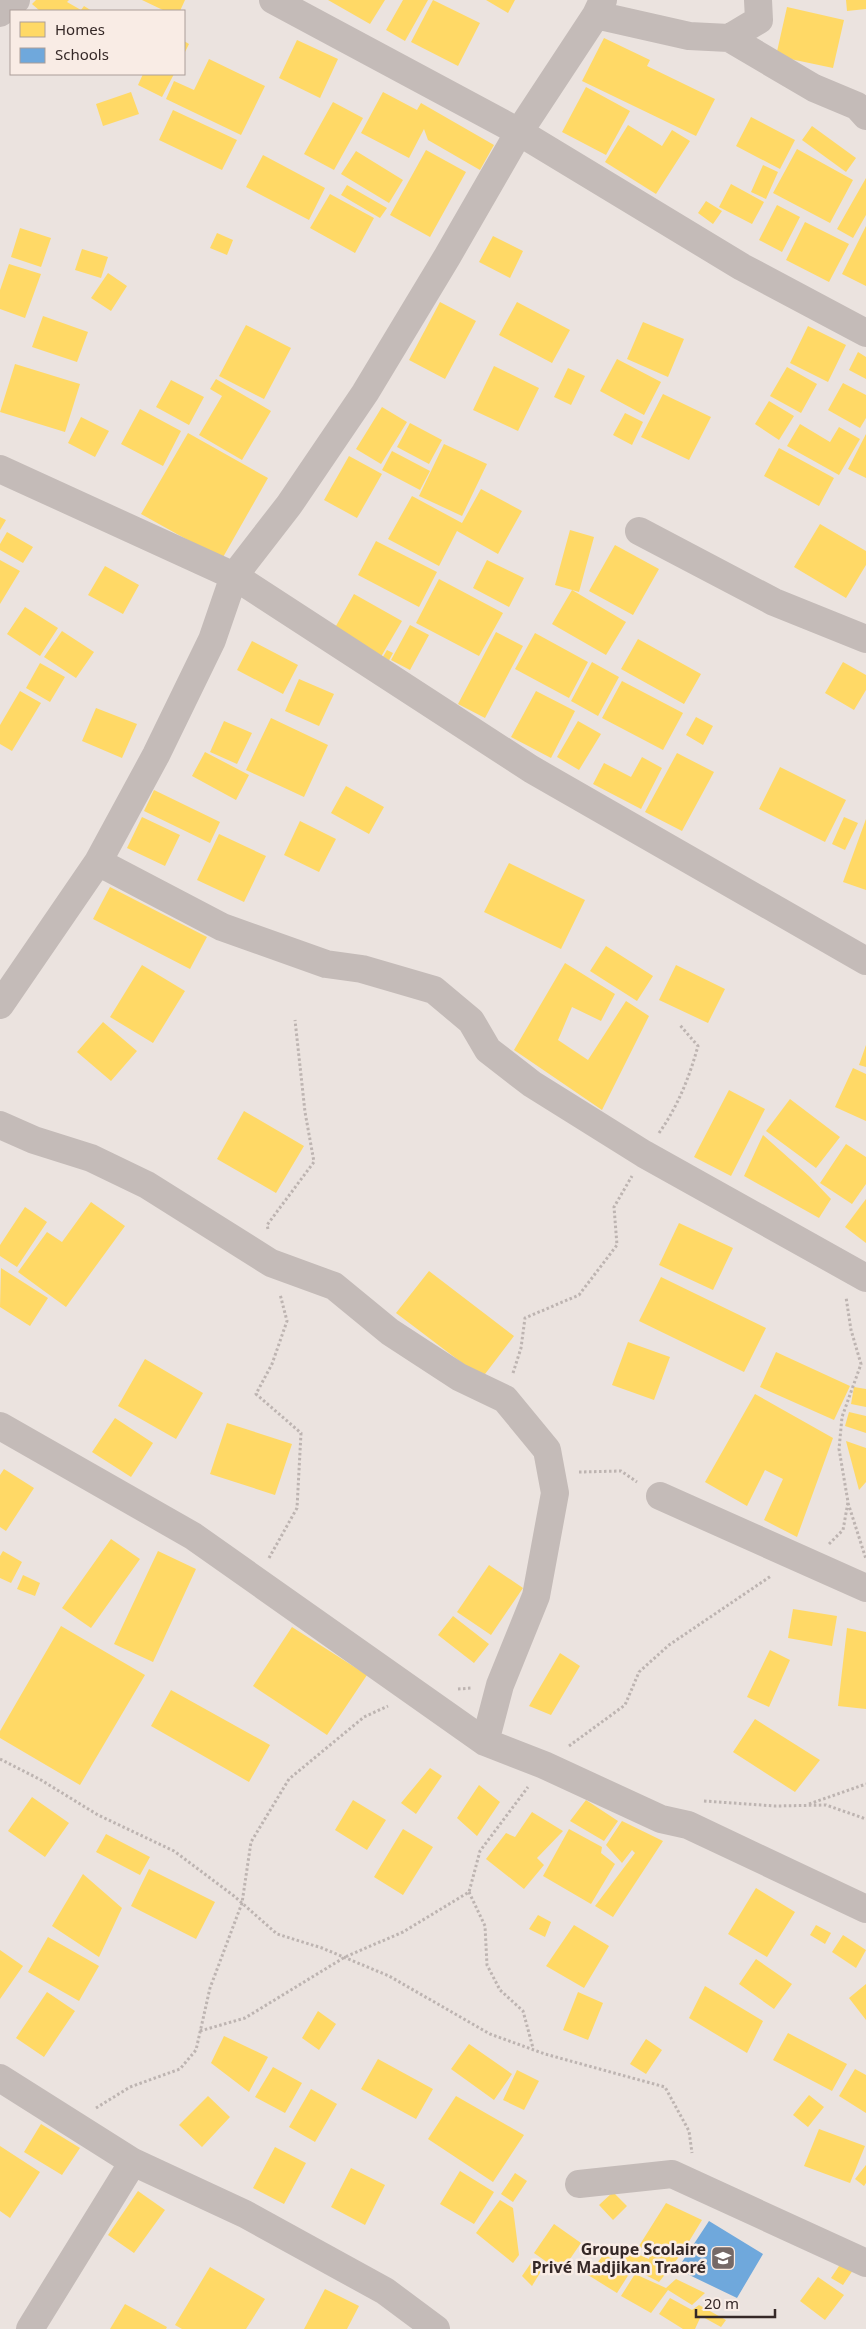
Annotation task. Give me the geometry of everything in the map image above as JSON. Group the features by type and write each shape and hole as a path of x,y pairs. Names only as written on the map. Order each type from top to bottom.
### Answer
{"street":[{"path":"0,13 16,0"},
{"path":"273,0 520,132 742,267 866,333"},
{"path":"729,38 759,20 758,0"},
{"path":"0,1005 98,862 156,755 212,640 234,576 289,505 365,393 447,258 520,132 600,7 689,36 729,38 814,88 857,106 866,116"},
{"path":"0,469 234,576 531,769 866,961"},
{"path":"639,531 774,602 866,639"},
{"path":"98,862 222,927 326,964 362,968 434,990 472,1021 488,1050 532,1084 644,1154 855,1272"},
{"path":"0,1125 34,1140 91,1158 147,1185 271,1263 334,1286 390,1332 459,1377 505,1399 547,1450 555,1493 536,1596 500,1685 485,1742"},
{"path":"0,1426 193,1536 485,1742 544,1765 661,1819 688,1825 866,1909"},
{"path":"660,1496 866,1588"},
{"path":"0,2078 133,2162 245,2214 385,2291 436,2329"},
{"path":"30,2329 133,2162"},
{"path":"579,2184 672,2174 866,2263"}],"path":[{"path":"257,1580 297,1508 301,1433 256,1394 272,1364 287,1321 271,1263 267,1225 314,1162 305,1112 295,1020"},
{"path":"505,1399 521,1348 525,1318 580,1294 617,1245 614,1207 644,1154 671,1116 690,1075 698,1046 680,1024"},
{"path":"855,1272 848,1312 861,1364 842,1417 839,1448 848,1502 866,1560"},
{"path":"551,1474 620,1471 660,1496"},
{"path":"533,2049 523,2010 500,1990 487,1965 485,1926 469,1892 480,1851 544,1765 625,1705 639,1672 669,1645 798,1557 817,1555 843,1530 848,1502"},
{"path":"71,2123 130,2087 180,2070 196,2050 210,1988 242,1903 251,1842 289,1779 364,1717 416,1693 500,1685"},
{"path":"0,1759 41,1780 98,1815 174,1851 242,1903 277,1934 322,1948 389,1976 490,2034 533,2049 665,2087 689,2131 697,2186"},
{"path":"806,1806 866,1784"},
{"path":"661,1819 696,1800 806,1806 826,1805 866,1819"},
{"path":"200,2031 245,2018 345,1958 403,1932 469,1892"}],"building: Homes":[{"path":"36,0 69,0 67,2 81,10 39,10 32,4"},
{"path":"142,0 185,0 180,10 163,10"},
{"path":"328,0 385,0 370,24"},
{"path":"403,0 428,0 405,41 386,30"},
{"path":"433,0 480,23 458,66 411,42"},
{"path":"486,0 515,0 508,13"},
{"path":"846,0 866,0 866,9 847,11"},
{"path":"84,6 90,10 81,10"},
{"path":"787,7 844,20 833,68 776,56"},
{"path":"604,38 650,60 647,66 715,99 696,136 582,81"},
{"path":"297,40 338,59 320,98 279,78"},
{"path":"185,42 189,44 185,52"},
{"path":"209,59 265,86 241,135 166,99 174,81 194,90"},
{"path":"143,75 173,75 162,97 138,85"},
{"path":"586,87 630,111 606,155 562,132"},
{"path":"131,92 139,114 103,126 96,104"},
{"path":"383,92 417,110 421,103 494,145 480,170 428,140 424,129 409,158 361,133"},
{"path":"333,102 363,118 334,170 304,154"},
{"path":"173,110 237,140 222,170 159,140"},
{"path":"751,117 795,140 780,169 736,146"},
{"path":"628,125 662,146 672,130 690,141 656,194 605,162"},
{"path":"812,126 856,158 846,172 802,140"},
{"path":"797,149 853,180 830,223 773,193"},
{"path":"426,150 466,172 430,237 390,215"},
{"path":"356,151 403,180 389,203 341,174"},
{"path":"263,155 325,188 309,220 246,187"},
{"path":"763,165 778,172 766,199 751,192"},
{"path":"866,178 866,215 853,238 837,229"},
{"path":"731,184 764,202 752,224 719,207"},
{"path":"347,185 387,208 380,218 341,195"},
{"path":"330,194 374,218 355,253 310,228"},
{"path":"706,201 722,211 713,224 698,213"},
{"path":"777,205 800,217 782,252 759,240"},
{"path":"805,222 849,244 829,282 786,260"},
{"path":"866,226 866,286 842,274"},
{"path":"20,228 51,238 41,267 11,257"},
{"path":"217,233 233,240 227,255 210,248"},
{"path":"493,236 523,251 510,278 479,262"},
{"path":"82,249 108,257 101,278 75,270"},
{"path":"9,264 41,274 25,318 0,309 0,290"},
{"path":"108,273 127,286 111,311 91,298"},
{"path":"440,302 476,321 445,379 409,360"},
{"path":"517,302 570,330 552,363 499,335"},
{"path":"43,316 88,332 77,362 32,347"},
{"path":"643,322 684,339 668,377 627,359"},
{"path":"246,325 291,348 264,399 219,376"},
{"path":"808,326 846,345 828,382 790,363"},
{"path":"858,352 866,357 866,379 849,370"},
{"path":"617,359 661,382 644,415 600,391"},
{"path":"15,364 80,384 65,432 0,412"},
{"path":"494,366 539,388 518,431 473,410"},
{"path":"787,367 817,384 801,413 770,396"},
{"path":"568,368 585,376 571,405 554,397"},
{"path":"216,379 271,411 242,460 199,435 222,396 210,389"},
{"path":"171,380 204,397 189,425 156,407"},
{"path":"843,383 866,395 866,418 860,428 828,410"},
{"path":"663,394 711,417 689,460 641,437"},
{"path":"769,401 794,416 779,440 755,424"},
{"path":"382,407 407,422 381,464 356,449"},
{"path":"140,409 181,431 163,466 121,444"},
{"path":"625,413 643,422 632,445 613,435"},
{"path":"81,417 109,431 95,457 68,443"},
{"path":"410,423 442,440 429,464 397,447"},
{"path":"800,424 830,442 839,427 860,439 839,475 787,446"},
{"path":"188,433 268,478 222,559 141,514"},
{"path":"866,434 866,478 848,469"},
{"path":"444,444 487,464 462,516 419,496"},
{"path":"779,448 834,478 819,506 764,476"},
{"path":"392,451 430,471 420,490 382,470"},
{"path":"349,456 382,474 357,518 324,500"},
{"path":"481,489 522,511 498,554 457,531 439,566 388,539 412,496 462,523"},
{"path":"0,517 6,520 0,530"},
{"path":"820,524 866,551 866,565 846,598 794,567"},
{"path":"570,530 594,537 579,592 555,585"},
{"path":"7,532 33,547 23,563 0,550 0,544"},
{"path":"376,541 437,572 419,607 358,575"},
{"path":"615,545 659,569 633,615 589,591"},
{"path":"0,560 20,571 0,604"},
{"path":"487,560 524,578 509,607 473,588"},
{"path":"105,566 139,585 123,614 88,595"},
{"path":"439,579 503,613 479,656 416,623"},
{"path":"572,590 626,622 606,655 552,624"},
{"path":"354,594 402,621 379,660 332,633"},
{"path":"25,607 58,628 40,656 7,634"},
{"path":"410,625 429,635 410,670 391,660"},
{"path":"62,631 94,652 76,678 44,657"},
{"path":"496,632 523,646 485,718 458,704"},
{"path":"535,633 588,662 569,698 515,669"},
{"path":"638,639 701,674 684,704 621,669"},
{"path":"252,641 298,665 283,694 237,670"},
{"path":"387,650 393,653 387,664 381,660"},
{"path":"592,662 619,677 598,716 571,701"},
{"path":"843,662 866,675 866,690 854,710 825,693"},
{"path":"40,663 65,677 50,702 26,688"},
{"path":"299,679 334,694 319,726 285,711"},
{"path":"622,681 683,713 663,750 602,718"},
{"path":"20,691 41,703 12,751 0,744 0,725"},
{"path":"536,691 575,711 551,758 511,737"},
{"path":"96,708 137,724 122,758 82,741"},
{"path":"696,717 713,726 703,745 686,735"},
{"path":"271,718 328,745 304,797 246,770"},
{"path":"224,721 252,733 237,764 210,752"},
{"path":"578,721 601,734 579,770 557,757"},
{"path":"205,752 249,775 236,800 192,776"},
{"path":"677,753 714,772 682,831 645,812"},
{"path":"642,757 662,768 641,809 593,784 604,763 631,777"},
{"path":"780,767 846,800 825,842 759,809"},
{"path":"346,786 384,807 369,834 331,813"},
{"path":"154,790 220,822 210,843 144,811"},
{"path":"142,817 180,835 165,866 127,848"},
{"path":"844,817 858,823 845,850 832,844"},
{"path":"866,819 866,890 843,882"},
{"path":"300,821 336,839 319,872 284,855"},
{"path":"219,834 266,856 244,902 197,880"},
{"path":"509,863 585,900 561,949 484,912"},
{"path":"110,887 207,937 190,969 93,919"},
{"path":"606,946 653,976 637,1001 590,971"},
{"path":"565,963 615,994 601,1021 572,1007 558,1040 588,1060 626,1001 649,1016 602,1110 514,1050"},
{"path":"142,965 185,991 153,1043 110,1017"},
{"path":"676,965 725,989 708,1023 659,1000"},
{"path":"103,1022 137,1051 111,1081 77,1052"},
{"path":"866,1045 866,1067 859,1065"},
{"path":"853,1068 866,1074 866,1121 835,1107"},
{"path":"729,1090 765,1109 731,1176 694,1157"},
{"path":"790,1099 840,1137 816,1168 766,1131"},
{"path":"244,1111 304,1146 276,1193 217,1159"},
{"path":"763,1135 810,1177 831,1199 819,1218 744,1176"},
{"path":"846,1144 866,1157 866,1184 852,1204 820,1183"},
{"path":"866,1199 866,1243 845,1227"},
{"path":"91,1202 125,1226 66,1307 18,1272 47,1232 62,1242"},
{"path":"25,1207 47,1222 17,1267 0,1256 0,1245"},
{"path":"679,1223 733,1248 713,1290 659,1265"},
{"path":"1,1268 48,1298 30,1326 0,1307"},
{"path":"429,1271 514,1336 482,1378 396,1313"},
{"path":"661,1277 766,1328 744,1372 639,1321"},
{"path":"628,1342 670,1357 654,1400 612,1385"},
{"path":"776,1352 850,1386 834,1420 760,1387"},
{"path":"145,1359 203,1393 176,1439 118,1406"},
{"path":"854,1387 866,1389 866,1407 851,1404"},
{"path":"755,1394 833,1438 797,1537 764,1520 783,1479 765,1470 747,1506 705,1482"},
{"path":"849,1412 866,1416 866,1433 845,1426"},
{"path":"115,1418 153,1443 131,1477 92,1452"},
{"path":"227,1423 292,1444 275,1495 210,1474"},
{"path":"846,1441 866,1448 866,1482 859,1490"},
{"path":"4,1469 34,1488 6,1531 0,1527 0,1475"},
{"path":"111,1539 140,1559 91,1628 62,1608"},
{"path":"3,1551 22,1562 11,1583 0,1578 0,1556"},
{"path":"158,1551 196,1569 153,1662 114,1644"},
{"path":"489,1565 523,1588 491,1635 457,1612"},
{"path":"23,1575 40,1583 35,1596 17,1589"},
{"path":"793,1609 837,1616 832,1646 788,1638"},
{"path":"453,1616 489,1644 474,1663 438,1635"},
{"path":"61,1626 145,1675 80,1785 0,1738 0,1731"},
{"path":"292,1627 367,1675 327,1735 253,1686"},
{"path":"847,1628 866,1632 866,1709 838,1706"},
{"path":"770,1650 790,1660 769,1707 747,1697"},
{"path":"560,1653 580,1666 551,1715 529,1706"},
{"path":"171,1690 270,1745 249,1782 151,1726"},
{"path":"755,1719 820,1760 795,1792 733,1752"},
{"path":"430,1768 442,1776 416,1814 401,1803"},
{"path":"479,1785 500,1802 477,1836 457,1818"},
{"path":"32,1797 69,1823 45,1857 8,1831"},
{"path":"353,1800 386,1820 367,1850 335,1830"},
{"path":"586,1800 618,1821 604,1841 570,1821"},
{"path":"532,1812 563,1831 537,1858 544,1865 524,1889 486,1859 506,1833 515,1837"},
{"path":"622,1821 663,1841 613,1917 595,1906 635,1853 632,1850 622,1863 606,1845"},
{"path":"403,1829 433,1847 403,1895 374,1877"},
{"path":"569,1829 602,1847 601,1853 615,1864 591,1904 543,1876"},
{"path":"106,1834 150,1857 140,1875 96,1852"},
{"path":"149,1869 215,1902 196,1939 131,1906"},
{"path":"83,1874 122,1908 99,1957 52,1926"},
{"path":"756,1888 795,1912 767,1957 728,1934"},
{"path":"538,1915 551,1922 545,1937 529,1929"},
{"path":"574,1925 609,1946 584,1988 546,1966"},
{"path":"816,1925 831,1933 825,1944 810,1935"},
{"path":"843,1935 866,1950 856,1968 832,1952"},
{"path":"48,1937 99,1966 79,2001 28,1972"},
{"path":"0,1950 23,1966 0,1999"},
{"path":"756,1959 792,1984 774,2009 739,1984"},
{"path":"866,1984 866,2020 849,1998"},
{"path":"705,1986 763,2021 747,2053 689,2018"},
{"path":"47,1992 75,2011 44,2057 16,2038"},
{"path":"578,1992 603,2003 588,2040 563,2030"},
{"path":"318,2011 336,2024 319,2050 302,2038"},
{"path":"788,2033 847,2064 832,2091 773,2060"},
{"path":"224,2036 268,2057 249,2092 211,2063"},
{"path":"646,2039 662,2050 646,2074 630,2064"},
{"path":"469,2044 512,2074 494,2100 451,2069"},
{"path":"378,2059 433,2089 416,2119 361,2089"},
{"path":"273,2067 302,2083 285,2113 255,2097"},
{"path":"855,2069 866,2075 866,2113 839,2096"},
{"path":"517,2070 539,2081 524,2110 503,2100"},
{"path":"311,2089 337,2104 315,2142 289,2127"},
{"path":"809,2095 824,2107 808,2127 793,2115"},
{"path":"208,2096 230,2117 202,2147 179,2125"},
{"path":"456,2096 524,2135 493,2182 428,2139"},
{"path":"41,2124 80,2148 62,2175 24,2152"},
{"path":"819,2129 865,2146 850,2183 804,2166"},
{"path":"0,2146 40,2172 10,2218 0,2211"},
{"path":"275,2147 306,2163 284,2204 253,2188"},
{"path":"866,2165 866,2183 864,2186 855,2179"},
{"path":"351,2168 385,2185 365,2225 331,2207"},
{"path":"460,2171 494,2192 474,2224 440,2204"},
{"path":"515,2173 527,2181 513,2202 501,2194"},
{"path":"138,2191 165,2210 134,2253 108,2235"},
{"path":"613,2192 627,2206 613,2220 599,2205"},
{"path":"500,2200 513,2208 519,2255 513,2263 476,2233"},
{"path":"666,2203 702,2220 682,2253 659,2282 634,2269 622,2259 628,2250 649,2259 650,2253 639,2246"},
{"path":"554,2224 581,2243 561,2272 534,2253"},
{"path":"604,2254 631,2271 617,2293 588,2275"},
{"path":"533,2260 543,2268 532,2286 522,2276"},
{"path":"841,2263 853,2270 843,2285 831,2278"},
{"path":"210,2267 265,2299 246,2329 182,2329 175,2325"},
{"path":"635,2274 666,2288 676,2279 705,2293 692,2305 668,2290 651,2313 621,2296"},
{"path":"818,2277 844,2295 825,2320 800,2301"},
{"path":"325,2289 359,2306 347,2329 304,2329"},
{"path":"670,2298 692,2310 699,2305 726,2320 721,2327 701,2316 695,2329 683,2329 659,2314"},
{"path":"125,2304 167,2327 166,2329 110,2329"}],"building: Schools":[{"name":"Groupe Scolaire Privé Madjikan Traoré","path":"709,2221 763,2254 737,2298 683,2272 685,2266 682,2262"}],"place":[{"name":"Groupe Scolaire Privé Madjikan Traoré","path":"723,2258"}]}
